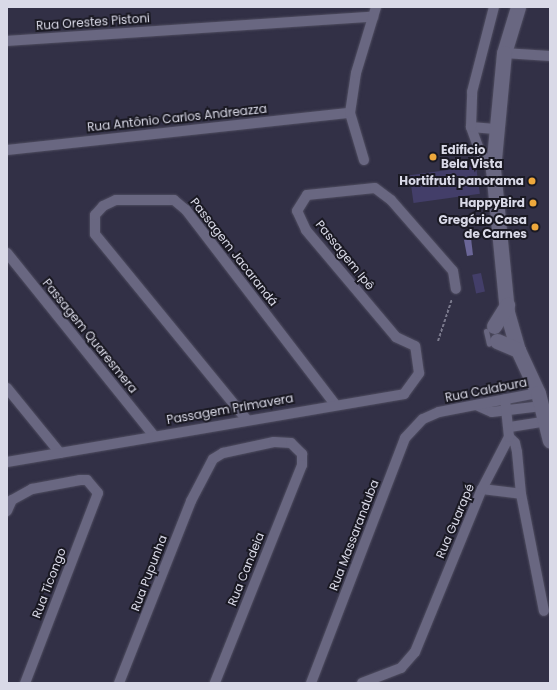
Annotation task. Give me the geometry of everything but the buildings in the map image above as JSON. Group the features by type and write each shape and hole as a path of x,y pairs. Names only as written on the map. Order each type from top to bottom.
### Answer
{"main road":[{"path":"518,7 504,53 495,129 493,169 507,305 518,350 540,399 550,441"},
{"path":"490,328 507,305"},
{"path":"493,342 518,350"}],"street":[{"path":"493,169 480,152 471,127 475,73 494,7"},
{"path":"364,160 350,113 356,73 374,12"},
{"name":"Rua Orestes Pistoni","path":"7,41 374,12"},
{"path":"504,53 550,56"},
{"name":"Rua Antônio Carlos Andreazza","path":"7,150 350,113"},
{"path":"471,127 495,129"},
{"name":"Passagem Ipê","path":"415,346 396,337 306,230 297,210 306,195 375,188 391,200 453,271 456,289"},
{"name":"Passagem Jacarandá","path":"247,420 95,234 95,215 103,206 116,200 174,200 186,210 335,404"},
{"name":"Passagem Quaresmera","path":"7,253 154,436"},
{"name":"Passagem Primavera","path":"7,462 335,404 404,394 419,374 415,346"},
{"path":"7,388 60,452"},
{"name":"Rua Calabura","path":"439,412 505,399 540,399"},
{"name":"Rua Guarapé","path":"362,683 401,668 415,652 482,488 509,438 510,427 505,399"},
{"path":"476,405 492,412 507,411 540,399"},
{"name":"Rua Massaranduba","path":"311,683 405,438 423,419 439,412"},
{"path":"510,427 546,421"},
{"path":"509,438 516,447 521,494 544,611"},
{"name":"Rua Candeia","path":"204,473 223,453 274,442 291,443 298,448 302,465 215,683"},
{"name":"Rua Pupunha","path":"119,683 204,473"},
{"name":"Rua Ticongo","path":"7,512 12,500 32,489 87,480 98,493 25,683"},
{"path":"482,488 521,494"}],"lane":[{"path":"490,328 493,342"}],"path":[{"path":"438,341 456,289"}],"shaded area":[{"path":"476,166 480,194 414,203 410,175"},
{"path":"471,238 473,255 467,256 464,240"},
{"path":"481,273 485,292 476,293 472,275"}],"place":[{"name":"Edificio Bela Vista","path":"433,157"},
{"name":"Hortifruti panorama","path":"532,181"},
{"name":"HappyBird","path":"533,203"},
{"name":"Gregório Casa de Carnes","path":"535,227"}]}
